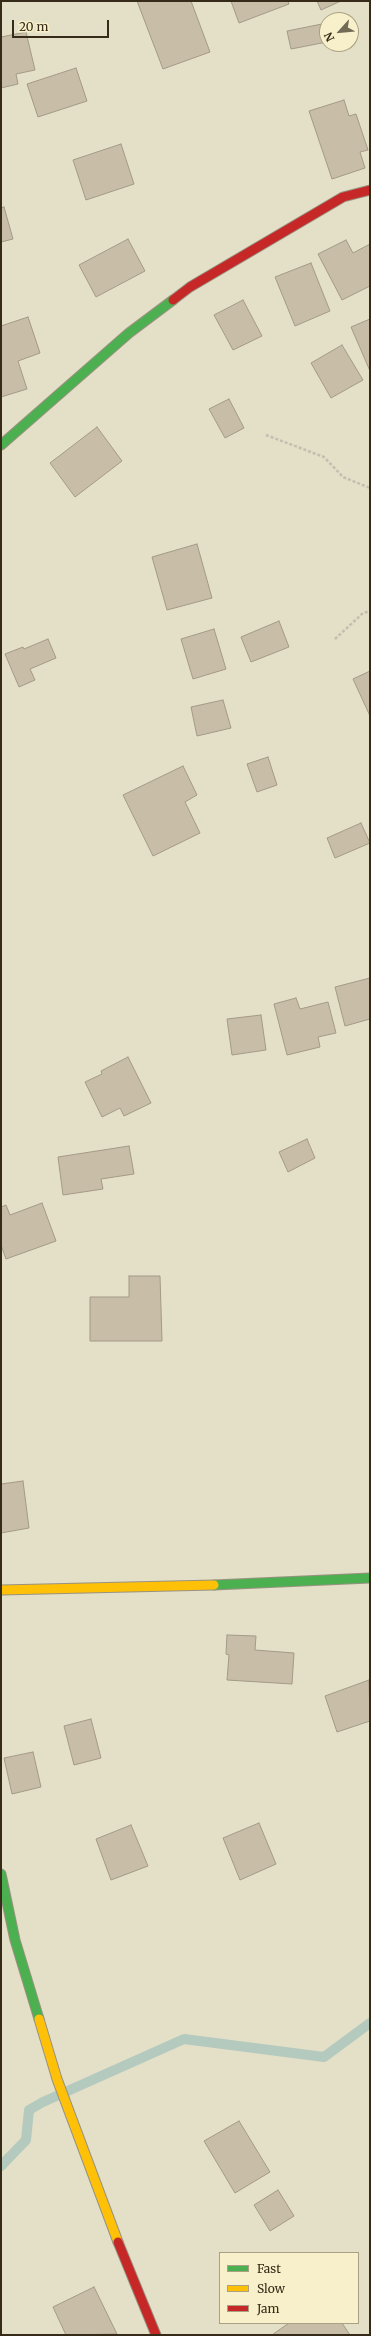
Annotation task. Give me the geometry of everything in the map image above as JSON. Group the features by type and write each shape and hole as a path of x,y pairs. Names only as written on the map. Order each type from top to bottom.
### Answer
{"street":[{"path":"1,445 129,333 190,287 343,197 370,190"},
{"path":"1,1590 313,1582 370,1578"},
{"path":"1,1874 15,1940 57,2079 135,2287 156,2335"}],"path":[{"path":"266,435 324,457 343,477 370,488"},
{"path":"335,639 363,614 370,611"}],"building":[{"path":"137,1 191,1 210,52 163,69"},
{"path":"231,1 288,1 289,4 239,23"},
{"path":"317,1 341,1 321,10"},
{"path":"319,25 319,44 291,49 287,31"},
{"path":"26,32 35,70 16,74 18,84 1,88 1,37"},
{"path":"76,68 87,101 38,117 27,84"},
{"path":"344,100 349,116 356,114 368,150 360,152 365,168 332,179 309,111"},
{"path":"121,144 134,184 86,200 73,160"},
{"path":"4,207 13,239 1,242 1,208"},
{"path":"128,239 145,271 96,297 79,265"},
{"path":"346,240 353,253 370,244 370,286 342,300 318,254"},
{"path":"311,263 330,311 295,326 275,277"},
{"path":"243,300 262,336 233,350 214,315"},
{"path":"28,317 40,353 18,361 27,389 1,397 1,326"},
{"path":"370,319 370,371 351,327"},
{"path":"342,345 363,380 331,398 311,363"},
{"path":"229,399 244,428 225,438 209,409"},
{"path":"97,427 122,461 75,497 50,463"},
{"path":"197,544 212,598 167,610 152,557"},
{"path":"279,621 289,647 251,662 241,637"},
{"path":"214,629 226,669 193,679 181,639"},
{"path":"48,639 56,658 30,669 35,680 19,687 5,654 23,647 24,649"},
{"path":"370,671 370,716 353,679"},
{"path":"223,700 231,728 197,736 191,707"},
{"path":"268,757 277,785 257,792 247,764"},
{"path":"183,766 197,795 185,802 200,833 153,856 123,795"},
{"path":"361,823 370,843 335,858 327,838"},
{"path":"370,978 370,1019 345,1026 335,987"},
{"path":"296,998 300,1009 328,1002 336,1033 318,1037 320,1047 287,1055 274,1004"},
{"path":"261,1015 266,1050 232,1055 227,1019"},
{"path":"128,1057 151,1103 124,1116 120,1108 102,1117 85,1082 102,1074 101,1071"},
{"path":"307,1139 315,1158 288,1172 279,1152"},
{"path":"129,1146 134,1174 101,1179 103,1189 63,1195 58,1157"},
{"path":"42,1203 56,1241 6,1259 1,1245 1,1207 6,1205 10,1215"},
{"path":"129,1276 160,1276 162,1341 90,1341 90,1297 129,1297"},
{"path":"23,1481 29,1528 1,1533 1,1484"},
{"path":"227,1635 256,1636 255,1650 294,1653 292,1684 227,1680 229,1655 226,1654"},
{"path":"369,1680 370,1721 337,1732 325,1696"},
{"path":"91,1719 101,1758 74,1765 64,1726"},
{"path":"33,1752 41,1787 12,1794 4,1758"},
{"path":"259,1823 276,1864 240,1880 223,1838"},
{"path":"131,1825 148,1866 111,1880 96,1839"},
{"path":"239,2121 270,2172 235,2193 204,2141"},
{"path":"278,2190 294,2216 270,2231 254,2205"},
{"path":"94,2287 117,2334 66,2335 53,2307"},
{"path":"288,2324 343,2324 350,2335 272,2335"}],"waterway":[{"path":"1,2166 26,2140 29,2110 43,2102 184,2039 324,2057 370,2023"}],"traffic: fast":[{"path":"1,445 129,333 173,300"},
{"path":"214,1585 370,1578"},
{"path":"1,1874 15,1940 39,2019"}],"traffic: slow":[{"path":"1,1590 214,1585"},
{"path":"39,2019 57,2079 118,2242"}],"traffic: jam":[{"path":"173,300 190,287 343,197 370,190"},
{"path":"118,2242 156,2335"}]}
